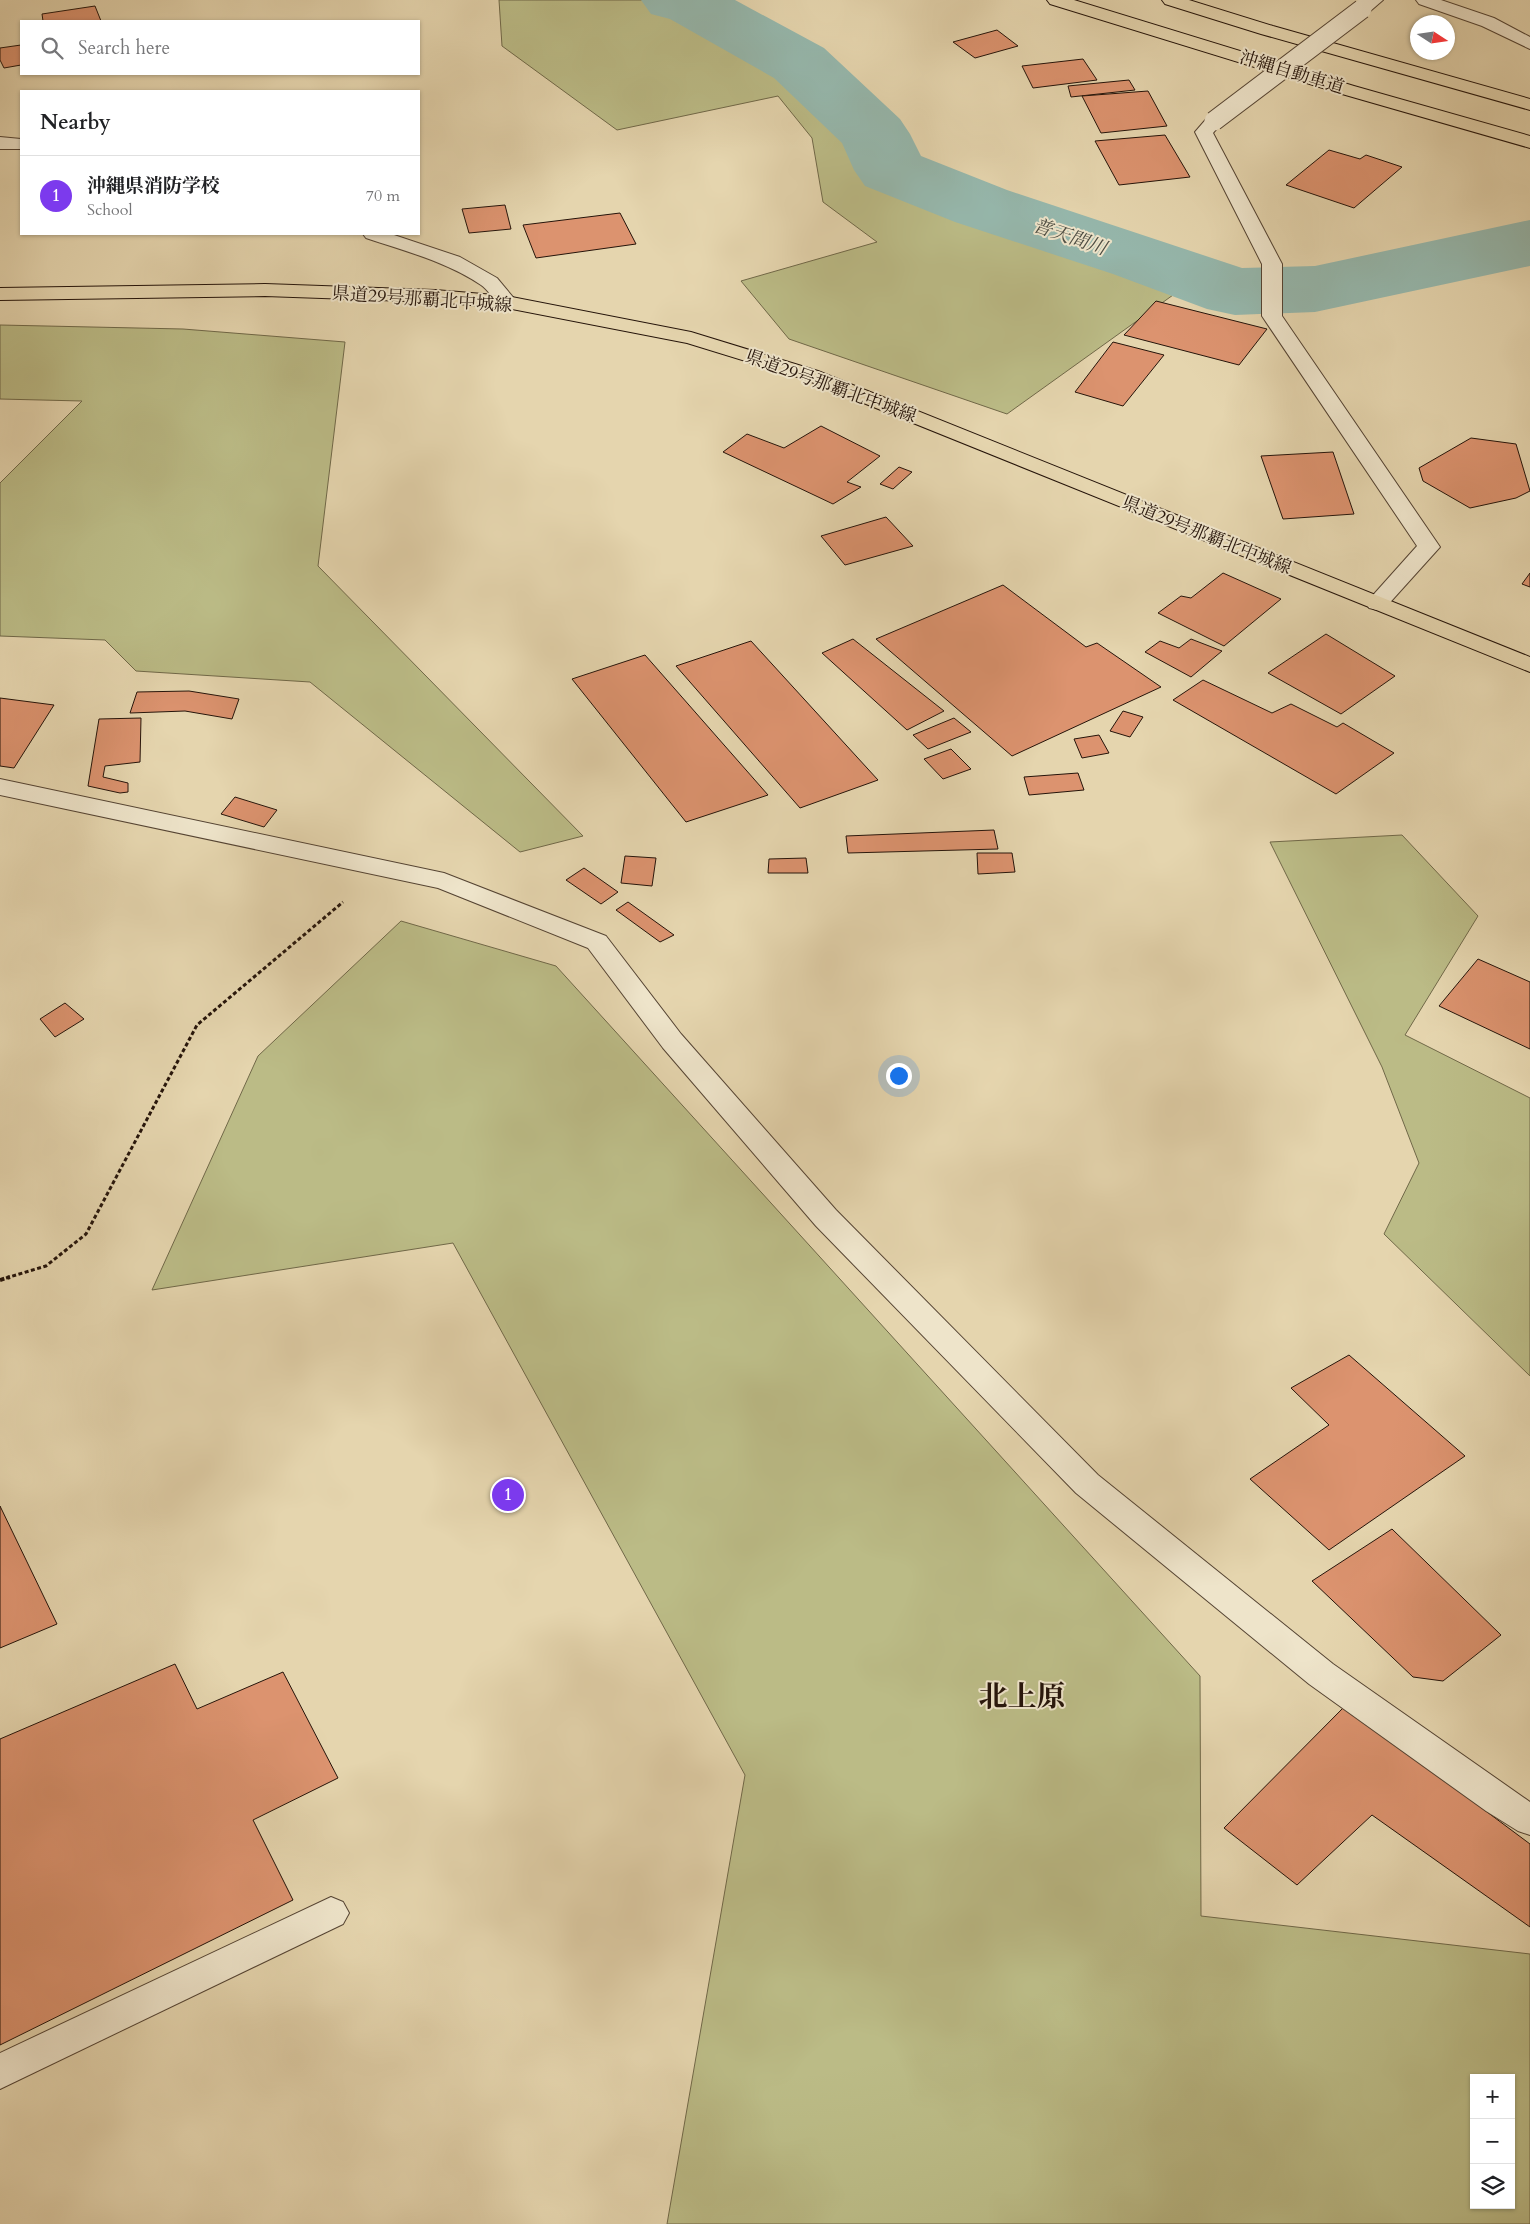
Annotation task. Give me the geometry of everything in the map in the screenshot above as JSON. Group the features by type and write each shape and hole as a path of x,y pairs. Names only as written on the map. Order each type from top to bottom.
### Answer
{"main road":[{"name":"沖縄自動車道","path":"1056,0 1348,90 1530,142"},
{"name":"沖縄自動車道","path":"1171,0 1276,33 1530,105"},
{"name":"県道29号那覇北中城線","path":"0,294 265,290 435,296 507,302 691,338 811,375 1530,665"}],"street":[{"path":"1426,0 1488,22 1530,44"},
{"path":"1368,4 1214,121 1204,132 1272,264 1272,316 1429,547 1377,603"},
{"path":"0,143 20,144"},
{"path":"376,235 453,261 490,282 507,302"},
{"path":"0,787 444,881 598,942 672,1041 826,1218 1087,1484 1321,1674 1498,1800 1530,1820"},
{"path":"0,2072 331,1912"}],"path":[{"path":"0,1280 46,1266 86,1234 197,1025 383,868"}],"green space":[{"path":"499,0 714,0 822,86 873,122 879,171 958,209 1091,245 1187,285 1007,414 789,339 741,281 877,242 823,202 812,138 778,96 617,130 502,46"},
{"path":"0,325 183,329 345,342 318,566 583,836 520,852 310,682 136,671 105,640 0,636 0,483 82,401 0,399"},
{"path":"1402,835 1478,916 1405,1035 1530,1098 1530,1376 1384,1234 1419,1163 1382,1067 1270,842"},
{"path":"401,921 556,966 1200,1676 1201,1916 1530,1954 1530,2224 667,2224 745,1775 453,1243 152,1290 258,1056"}],"building":[{"path":"95,6 101,20 43,20 42,14"},
{"path":"997,30 1018,46 975,58 953,42"},
{"path":"20,45 20,65 4,68 0,60 0,48"},
{"path":"1083,59 1097,80 1033,88 1022,66"},
{"path":"1129,80 1135,90 1071,97 1068,86"},
{"path":"1148,91 1167,126 1101,133 1082,96"},
{"path":"1165,135 1190,177 1119,185 1095,141"},
{"path":"1329,150 1360,159 1366,155 1402,167 1354,208 1286,185"},
{"path":"505,205 511,229 469,233 462,209"},
{"path":"620,213 636,244 536,258 523,225"},
{"path":"1156,301 1267,329 1239,365 1124,335"},
{"path":"1113,342 1164,355 1123,406 1075,392"},
{"path":"821,426 880,456 847,482 861,487 833,504 723,452 747,434 784,448"},
{"path":"1471,438 1516,444 1530,491 1516,498 1470,508 1423,481 1419,468"},
{"path":"1333,452 1354,514 1283,519 1261,456"},
{"path":"899,467 912,472 893,489 880,484"},
{"path":"886,517 913,546 845,565 821,536"},
{"path":"1223,573 1281,599 1224,646 1158,613 1181,596 1191,598"},
{"path":"1530,573 1530,587 1522,584"},
{"path":"1003,585 1086,647 1097,643 1161,687 1012,756 876,639"},
{"path":"1326,634 1395,676 1341,714 1268,673"},
{"path":"853,639 944,711 907,730 822,653"},
{"path":"1191,639 1222,651 1191,677 1145,652 1160,641 1179,648"},
{"path":"751,641 878,780 800,808 676,666"},
{"path":"645,655 768,795 686,822 572,679"},
{"path":"1203,680 1272,713 1291,704 1337,727 1343,723 1394,753 1336,794 1173,700"},
{"path":"189,691 239,699 232,719 185,711 130,713 137,692"},
{"path":"0,698 54,705 14,768 0,766"},
{"path":"1123,711 1143,717 1130,737 1110,731"},
{"path":"141,718 140,762 105,766 103,777 128,783 128,792 120,793 88,786 99,719"},
{"path":"954,718 971,732 928,749 913,735"},
{"path":"1099,735 1109,753 1082,758 1074,739"},
{"path":"951,749 971,769 943,779 924,759"},
{"path":"1078,773 1084,790 1029,795 1024,777"},
{"path":"235,797 277,810 264,827 221,814"},
{"path":"994,830 998,849 848,853 846,836"},
{"path":"977,853 1012,853 1015,872 978,874"},
{"path":"625,856 656,858 652,886 621,883"},
{"path":"806,858 808,873 768,873 769,859"},
{"path":"584,868 618,892 601,904 566,880"},
{"path":"628,902 674,935 660,942 616,910"},
{"path":"1478,959 1530,982 1530,1049 1439,1006"},
{"path":"65,1003 84,1019 55,1037 40,1019"},
{"path":"1349,1355 1465,1456 1329,1550 1250,1479 1329,1425 1291,1388"},
{"path":"0,1506 57,1624 0,1648"},
{"path":"1392,1529 1501,1635 1443,1681 1413,1677 1312,1581"},
{"path":"175,1664 197,1709 283,1672 338,1778 253,1820 293,1900 0,2045 0,1739"},
{"path":"1345,1706 1530,1844 1530,1927 1372,1815 1297,1885 1224,1828"}],"waterway":[{"name":"普天間川","path":"675,0 691,3 799,63 874,134 891,170 981,206 1140,258 1235,292 1315,289 1530,243"}],"place":[{"name":"沖縄県消防学校","path":"508,1495"}],"district":[{"name":"北上原","path":"1022,1696"}]}
